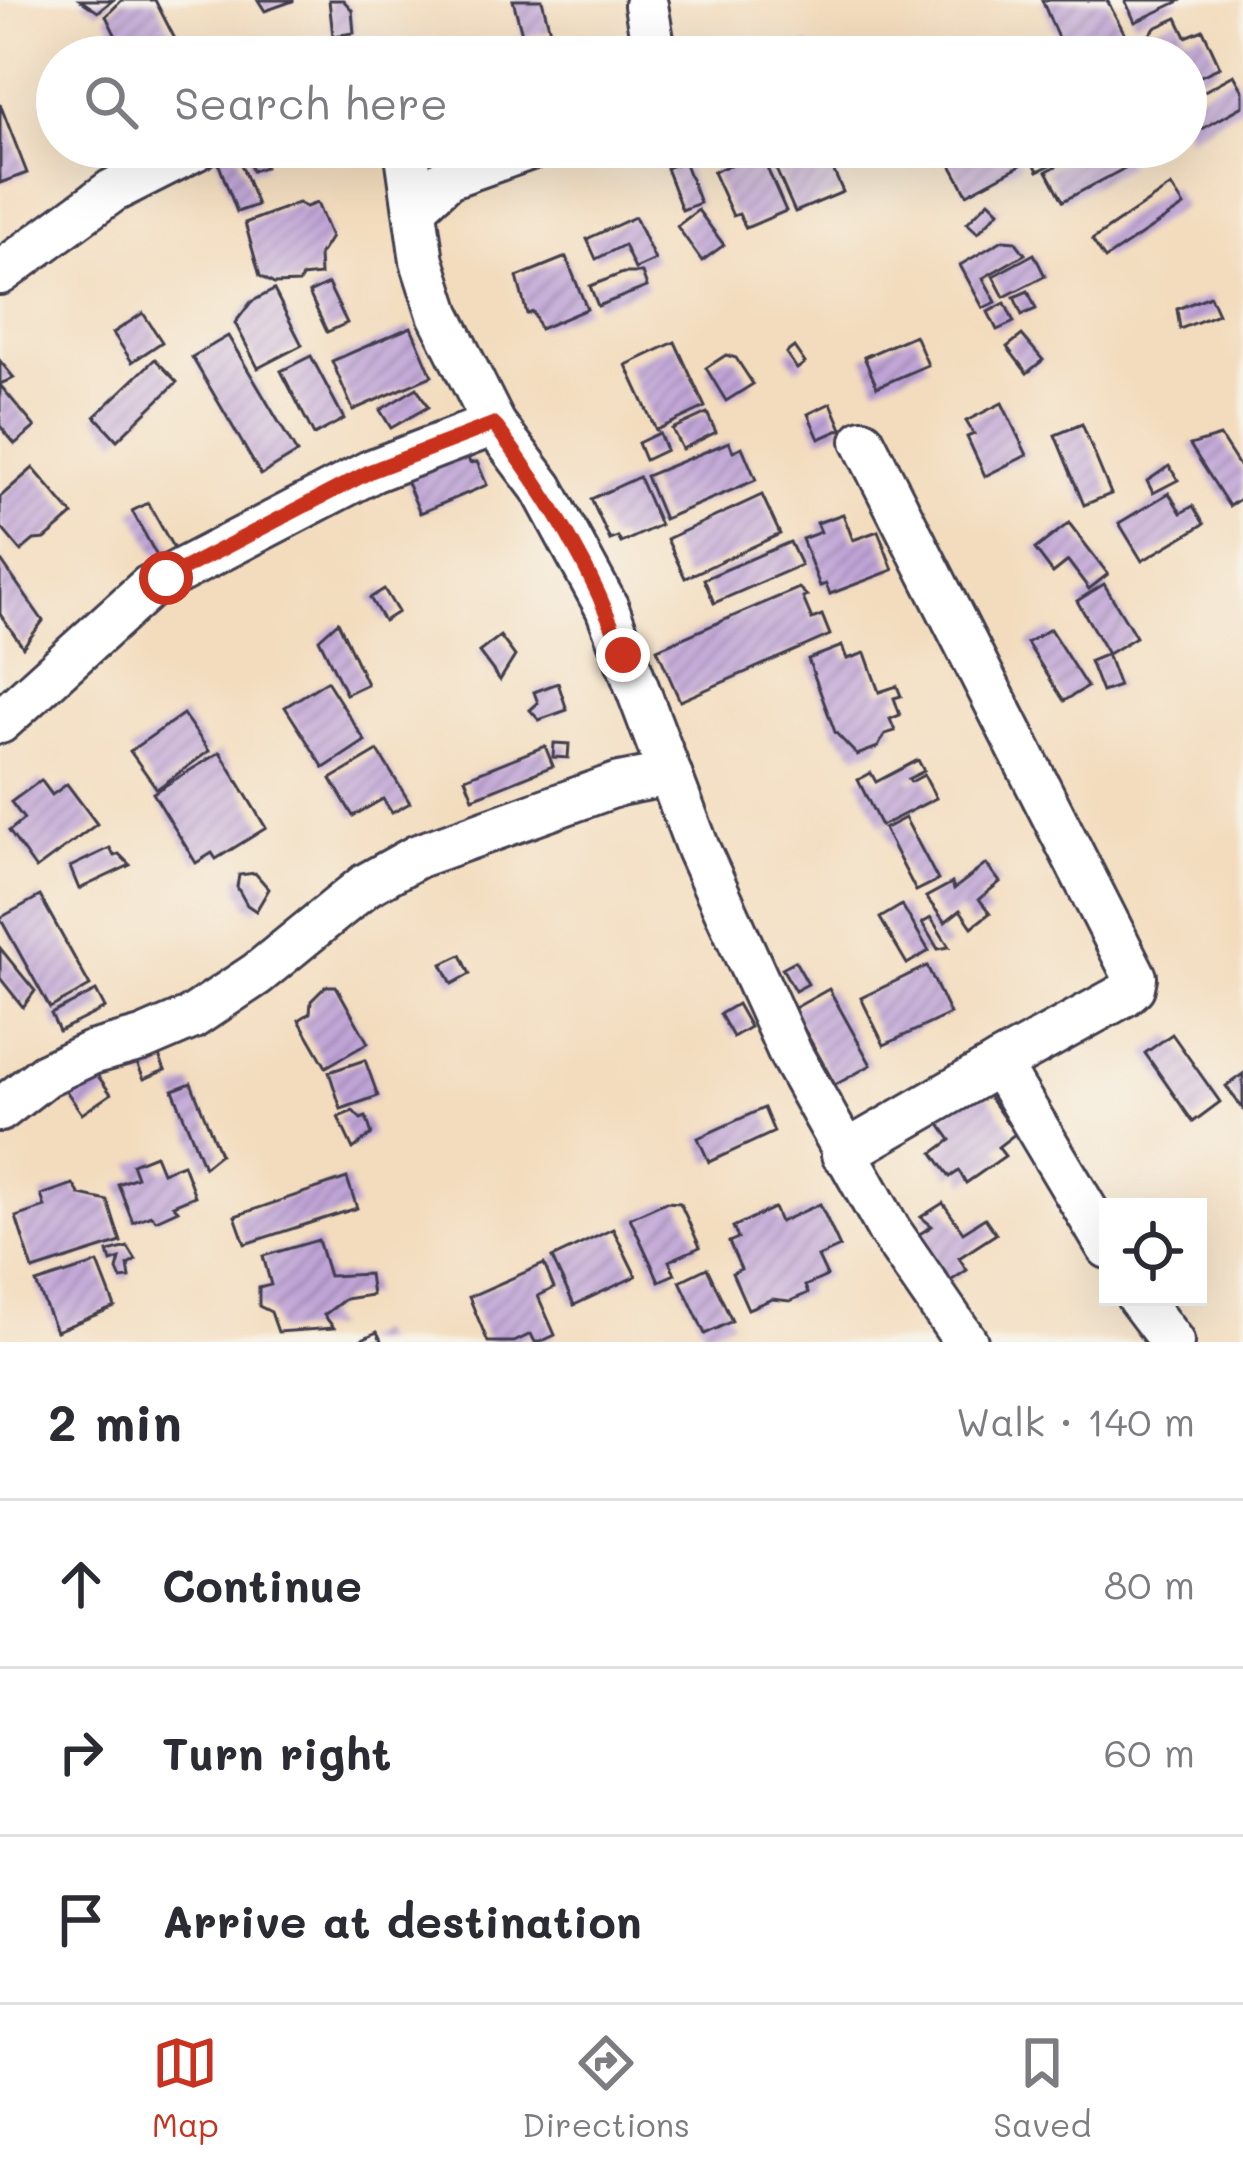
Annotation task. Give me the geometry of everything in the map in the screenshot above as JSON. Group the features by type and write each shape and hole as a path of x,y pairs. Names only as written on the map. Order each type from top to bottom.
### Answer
{"street":[{"path":"646,5 651,36"},
{"path":"0,273 112,191 157,168"},
{"path":"411,168 428,284 494,424 542,488 607,608 698,849 791,1055 889,1231 966,1342"},
{"path":"433,168 448,178"},
{"path":"417,206 448,178 475,168"},
{"path":"0,722 149,587 371,471 494,424"},
{"path":"843,1154 1124,994 1133,987 1135,977 863,441"},
{"path":"0,1110 45,1075 91,1053 142,1039 191,1018 256,974 365,885 418,856 619,784 670,774"},
{"path":"999,1064 1099,1232"},
{"path":"1145,1306 1172,1342"}],"building":[{"path":"80,0 113,0 98,12"},
{"path":"122,0 155,0 173,36 116,36 106,16"},
{"path":"258,0 293,0 293,1 265,11"},
{"path":"329,0 343,0 352,10 354,33 333,36"},
{"path":"513,0 542,0 550,31 522,36"},
{"path":"1042,0 1107,0 1126,36 1057,36"},
{"path":"1125,0 1182,0 1135,22"},
{"path":"1177,18 1186,36 1149,36"},
{"path":"1207,39 1220,67 1207,73"},
{"path":"1234,75 1243,91 1243,106 1207,126 1207,90"},
{"path":"0,104 27,173 0,183"},
{"path":"220,168 242,168 257,205 237,212"},
{"path":"666,168 687,168 700,203 682,210"},
{"path":"767,168 786,211 746,228 739,214 733,216 713,172"},
{"path":"776,168 832,168 843,192 795,212"},
{"path":"953,168 1015,168 967,194"},
{"path":"1053,168 1125,168 1063,201 1047,171"},
{"path":"1171,186 1184,206 1105,259 1092,240"},
{"path":"989,201 999,211 978,233 967,223"},
{"path":"298,203 306,207 317,203 331,237 319,256 320,275 302,277 299,283 274,284 260,276 245,223"},
{"path":"698,210 724,245 702,261 677,226"},
{"path":"635,217 655,260 635,269 624,245 596,259 587,239"},
{"path":"1003,240 1015,241 1025,254 983,278 996,302 983,308 960,265"},
{"path":"1034,254 1045,276 1004,297 993,276"},
{"path":"566,257 587,309 540,329 533,312 527,314 517,277"},
{"path":"623,273 642,273 647,287 598,306 590,286"},
{"path":"328,284 347,323 327,332 309,293"},
{"path":"274,290 302,345 258,368 235,323 251,302"},
{"path":"1028,291 1036,309 1022,315 1014,297"},
{"path":"1210,296 1218,314 1180,329 1177,309"},
{"path":"1005,303 1014,322 997,330 988,312"},
{"path":"143,313 162,342 132,362 113,333"},
{"path":"411,327 432,376 353,410 332,361"},
{"path":"915,335 928,365 877,387 864,357"},
{"path":"1022,335 1043,360 1027,373 1007,347"},
{"path":"228,336 297,453 261,475 192,357"},
{"path":"675,342 705,407 656,430 626,365"},
{"path":"794,347 805,363 797,369 786,353"},
{"path":"726,355 736,358 753,384 726,401 706,368"},
{"path":"311,356 344,419 314,435 281,371"},
{"path":"155,359 177,382 117,440 95,416"},
{"path":"0,361 14,378 0,384"},
{"path":"0,385 35,427 15,444 0,426"},
{"path":"417,388 428,407 391,428 380,410"},
{"path":"831,403 842,429 819,439 808,414"},
{"path":"1002,403 1027,455 985,476 967,437 974,434 966,421"},
{"path":"707,413 716,432 682,449 672,429"},
{"path":"1082,424 1111,494 1084,505 1055,435"},
{"path":"659,433 666,450 645,460 638,443"},
{"path":"1220,436 1243,472 1243,497 1229,506 1190,445"},
{"path":"729,442 733,451 742,447 756,480 664,519 646,476"},
{"path":"464,448 470,463 477,462 487,485 420,513 405,478"},
{"path":"1169,466 1178,480 1153,493 1147,481"},
{"path":"33,468 73,515 45,539 34,540 21,551 0,526 0,497"},
{"path":"639,477 660,525 621,543 618,537 610,540 591,499"},
{"path":"1169,493 1181,513 1193,506 1204,524 1142,561 1119,523"},
{"path":"762,495 780,534 685,578 667,539"},
{"path":"148,503 174,549 158,558 132,511"},
{"path":"843,514 853,540 878,531 893,570 830,594 826,584 820,586 802,539 821,532 817,523"},
{"path":"1069,523 1108,574 1089,589 1068,561 1053,573 1035,549"},
{"path":"790,542 801,565 714,603 704,579"},
{"path":"0,559 43,621 23,647 0,614"},
{"path":"1104,584 1136,637 1108,654 1077,601"},
{"path":"799,588 807,596 803,598 812,619 822,615 830,635 680,701 657,649"},
{"path":"384,589 398,612 384,621 370,598"},
{"path":"338,622 367,684 346,694 319,639"},
{"path":"1050,629 1087,687 1064,701 1027,643"},
{"path":"500,636 515,656 500,680 479,652"},
{"path":"842,646 847,659 865,653 879,692 897,686 901,696 894,698 900,715 890,719 895,731 885,734 878,747 857,755 835,732 808,659"},
{"path":"1107,654 1119,686 1102,692 1090,661"},
{"path":"327,681 365,741 324,768 285,707"},
{"path":"558,683 567,710 539,720 530,710 538,703 534,692"},
{"path":"183,714 209,751 157,789 130,751"},
{"path":"554,743 569,744 568,758 553,757"},
{"path":"545,746 553,766 473,798 465,778"},
{"path":"378,751 410,803 392,813 383,799 353,816 331,779"},
{"path":"220,752 266,828 216,859 212,853 196,863 153,793"},
{"path":"918,760 924,771 908,779 911,782 924,775 936,798 881,826 858,780 871,773 876,782"},
{"path":"41,780 52,795 67,784 97,824 36,869 9,831 24,819 11,802"},
{"path":"905,818 938,880 916,891 884,829"},
{"path":"110,848 130,865 79,889 70,867"},
{"path":"986,864 1000,882 979,899 990,913 972,927 960,910 945,922 926,897 952,883 954,889"},
{"path":"255,873 269,889 256,911 237,887 239,875"},
{"path":"40,896 90,986 50,1008 0,918"},
{"path":"902,905 929,951 907,964 880,918"},
{"path":"931,918 949,947 938,949 922,923"},
{"path":"0,948 35,991 23,1007 0,978"},
{"path":"461,955 470,974 452,984 442,964"},
{"path":"795,961 808,984 795,991 782,968"},
{"path":"927,966 950,1014 884,1045 861,998"},
{"path":"326,986 336,986 368,1043 326,1067 299,1020 310,1013 311,1001"},
{"path":"829,989 871,1065 835,1085 793,1009"},
{"path":"96,991 105,1008 59,1031 51,1014"},
{"path":"737,1004 750,1027 733,1037 720,1014"},
{"path":"1172,1034 1220,1102 1193,1122 1145,1053"},
{"path":"153,1042 165,1070 144,1079 132,1052"},
{"path":"365,1060 378,1096 341,1109 329,1072"},
{"path":"93,1069 111,1094 82,1114 65,1089"},
{"path":"1243,1074 1243,1109 1226,1086"},
{"path":"191,1083 220,1154 204,1167 173,1090"},
{"path":"982,1087 1015,1134 998,1147 1005,1156 966,1183 959,1171 950,1177 933,1153 951,1140 936,1119"},
{"path":"764,1108 774,1132 709,1162 698,1138"},
{"path":"353,1111 361,1119 366,1117 372,1134 353,1149 338,1117"},
{"path":"155,1155 162,1172 183,1164 195,1196 173,1205 178,1210 156,1220 151,1215 133,1222 118,1184 137,1177 132,1164"},
{"path":"347,1178 357,1208 245,1244 235,1216"},
{"path":"73,1184 80,1195 108,1201 121,1242 33,1270 16,1217 45,1207 41,1195"},
{"path":"666,1202 680,1203 700,1247 669,1261 675,1274 659,1281 630,1218"},
{"path":"943,1203 963,1232 985,1218 996,1234 959,1258 967,1270 949,1282 918,1235 932,1226 921,1217"},
{"path":"820,1204 840,1247 818,1257 827,1276 805,1286 808,1293 790,1301 772,1299 748,1309 732,1273 741,1269 729,1242 738,1238 733,1227 774,1208 780,1222"},
{"path":"613,1229 636,1276 574,1305 552,1258"},
{"path":"318,1240 329,1276 369,1274 372,1295 345,1299 324,1315 334,1328 278,1332 271,1312 259,1306 259,1288 271,1285 263,1256"},
{"path":"128,1247 136,1260 128,1265 130,1278 121,1279 120,1259 111,1262 108,1252"},
{"path":"98,1263 115,1307 56,1331 36,1283"},
{"path":"544,1264 554,1288 538,1296 555,1335 540,1342 531,1334 514,1342 488,1342 469,1297"},
{"path":"707,1268 732,1321 705,1334 680,1281"},
{"path":"377,1332 382,1342 356,1342"}],"route":[{"path":"166,578 371,471 494,424 542,488 577,547 607,608 623,655"}]}
